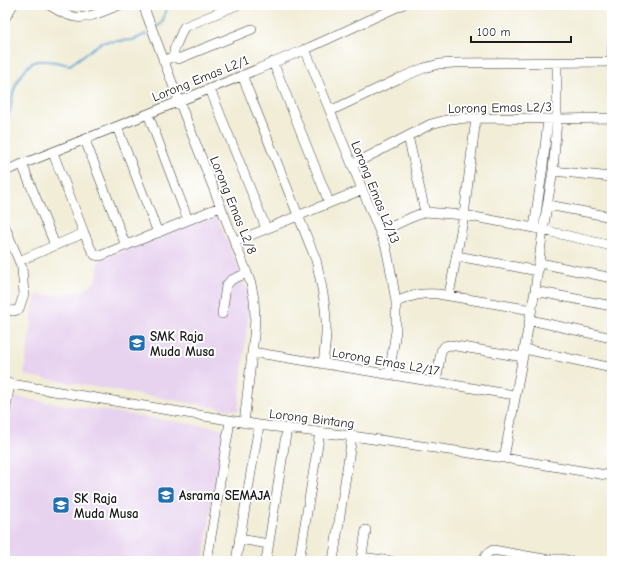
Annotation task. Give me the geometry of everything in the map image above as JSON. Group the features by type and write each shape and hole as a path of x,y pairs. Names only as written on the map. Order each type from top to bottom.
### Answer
{"street":[{"path":"5,18 13,5"},
{"path":"49,5 67,15 76,18 85,17 116,6"},
{"name":"Lorong Emas L2/8","path":"143,5 178,101 253,291 254,336 244,423"},
{"path":"174,56 174,50 184,27 237,5"},
{"name":"Lorong Emas L2/1","path":"5,171 85,140 306,49 402,5"},
{"path":"174,56 178,59 252,29"},
{"name":"Lorong Emas L2/13","path":"306,49 386,247 392,272 396,302 396,331 390,374"},
{"path":"330,111 398,79 424,68 439,64 612,62 612,49"},
{"path":"163,61 174,56"},
{"path":"273,62 329,202"},
{"path":"504,458 532,310 553,171 553,119 557,63"},
{"path":"242,75 316,260 325,307 326,331 323,364"},
{"path":"210,89 266,228"},
{"path":"148,114 188,220"},
{"path":"449,295 464,215 476,118"},
{"name":"Lorong Emas L2/3","path":"352,165 431,124 450,119 612,118"},
{"path":"534,228 543,166 553,119"},
{"path":"117,127 158,233"},
{"path":"408,136 425,212"},
{"path":"85,140 126,246"},
{"path":"52,153 84,233 95,255 100,256 220,207"},
{"path":"22,164 55,246"},
{"path":"553,171 612,177"},
{"path":"234,242 329,202 362,190"},
{"path":"548,205 612,217"},
{"path":"380,232 425,212 464,215 534,228 612,246"},
{"path":"5,227 22,268 24,294 19,309 14,311 5,310"},
{"path":"19,261 84,233"},
{"path":"457,256 612,278"},
{"path":"222,314 226,286 231,280 247,273"},
{"path":"535,291 612,306"},
{"path":"396,302 412,295 426,293 449,295 532,310"},
{"path":"530,320 612,338"},
{"path":"436,383 441,351 445,346 450,345 524,353 612,368"},
{"name":"Lorong Emas L2/17","path":"252,352 515,395"},
{"path":"5,414 7,383"},
{"name":"Lorong Bintang","path":"7,383 244,423 352,436 504,458 612,476"},
{"path":"207,561 230,420"},
{"path":"236,561 259,425"},
{"path":"266,561 287,428"},
{"path":"298,561 320,432"},
{"path":"333,561 352,436"},
{"path":"366,530 361,559 391,561"},
{"path":"239,539 269,544"},
{"path":"484,561 484,557 493,550 544,560 561,559 570,561"}],"shaded area":[{"name":"SMK Raja Muda Musa","path":"216,215 246,288 249,311 238,411 24,375 35,295 60,295 84,290 95,282 98,274 98,261"},
{"path":"14,397 224,429 203,561 5,561 5,448"}],"waterway":[{"path":"157,27 162,23 168,5"},
{"path":"5,121 10,112 14,90 19,79 29,65 38,61 70,65 102,42 133,40 146,34"}],"place":[{"name":"SMK Raja Muda Musa","path":"137,343"},
{"name":"Asrama SEMAJA","path":"166,495"},
{"name":"SK Raja Muda Musa","path":"61,505"}]}
